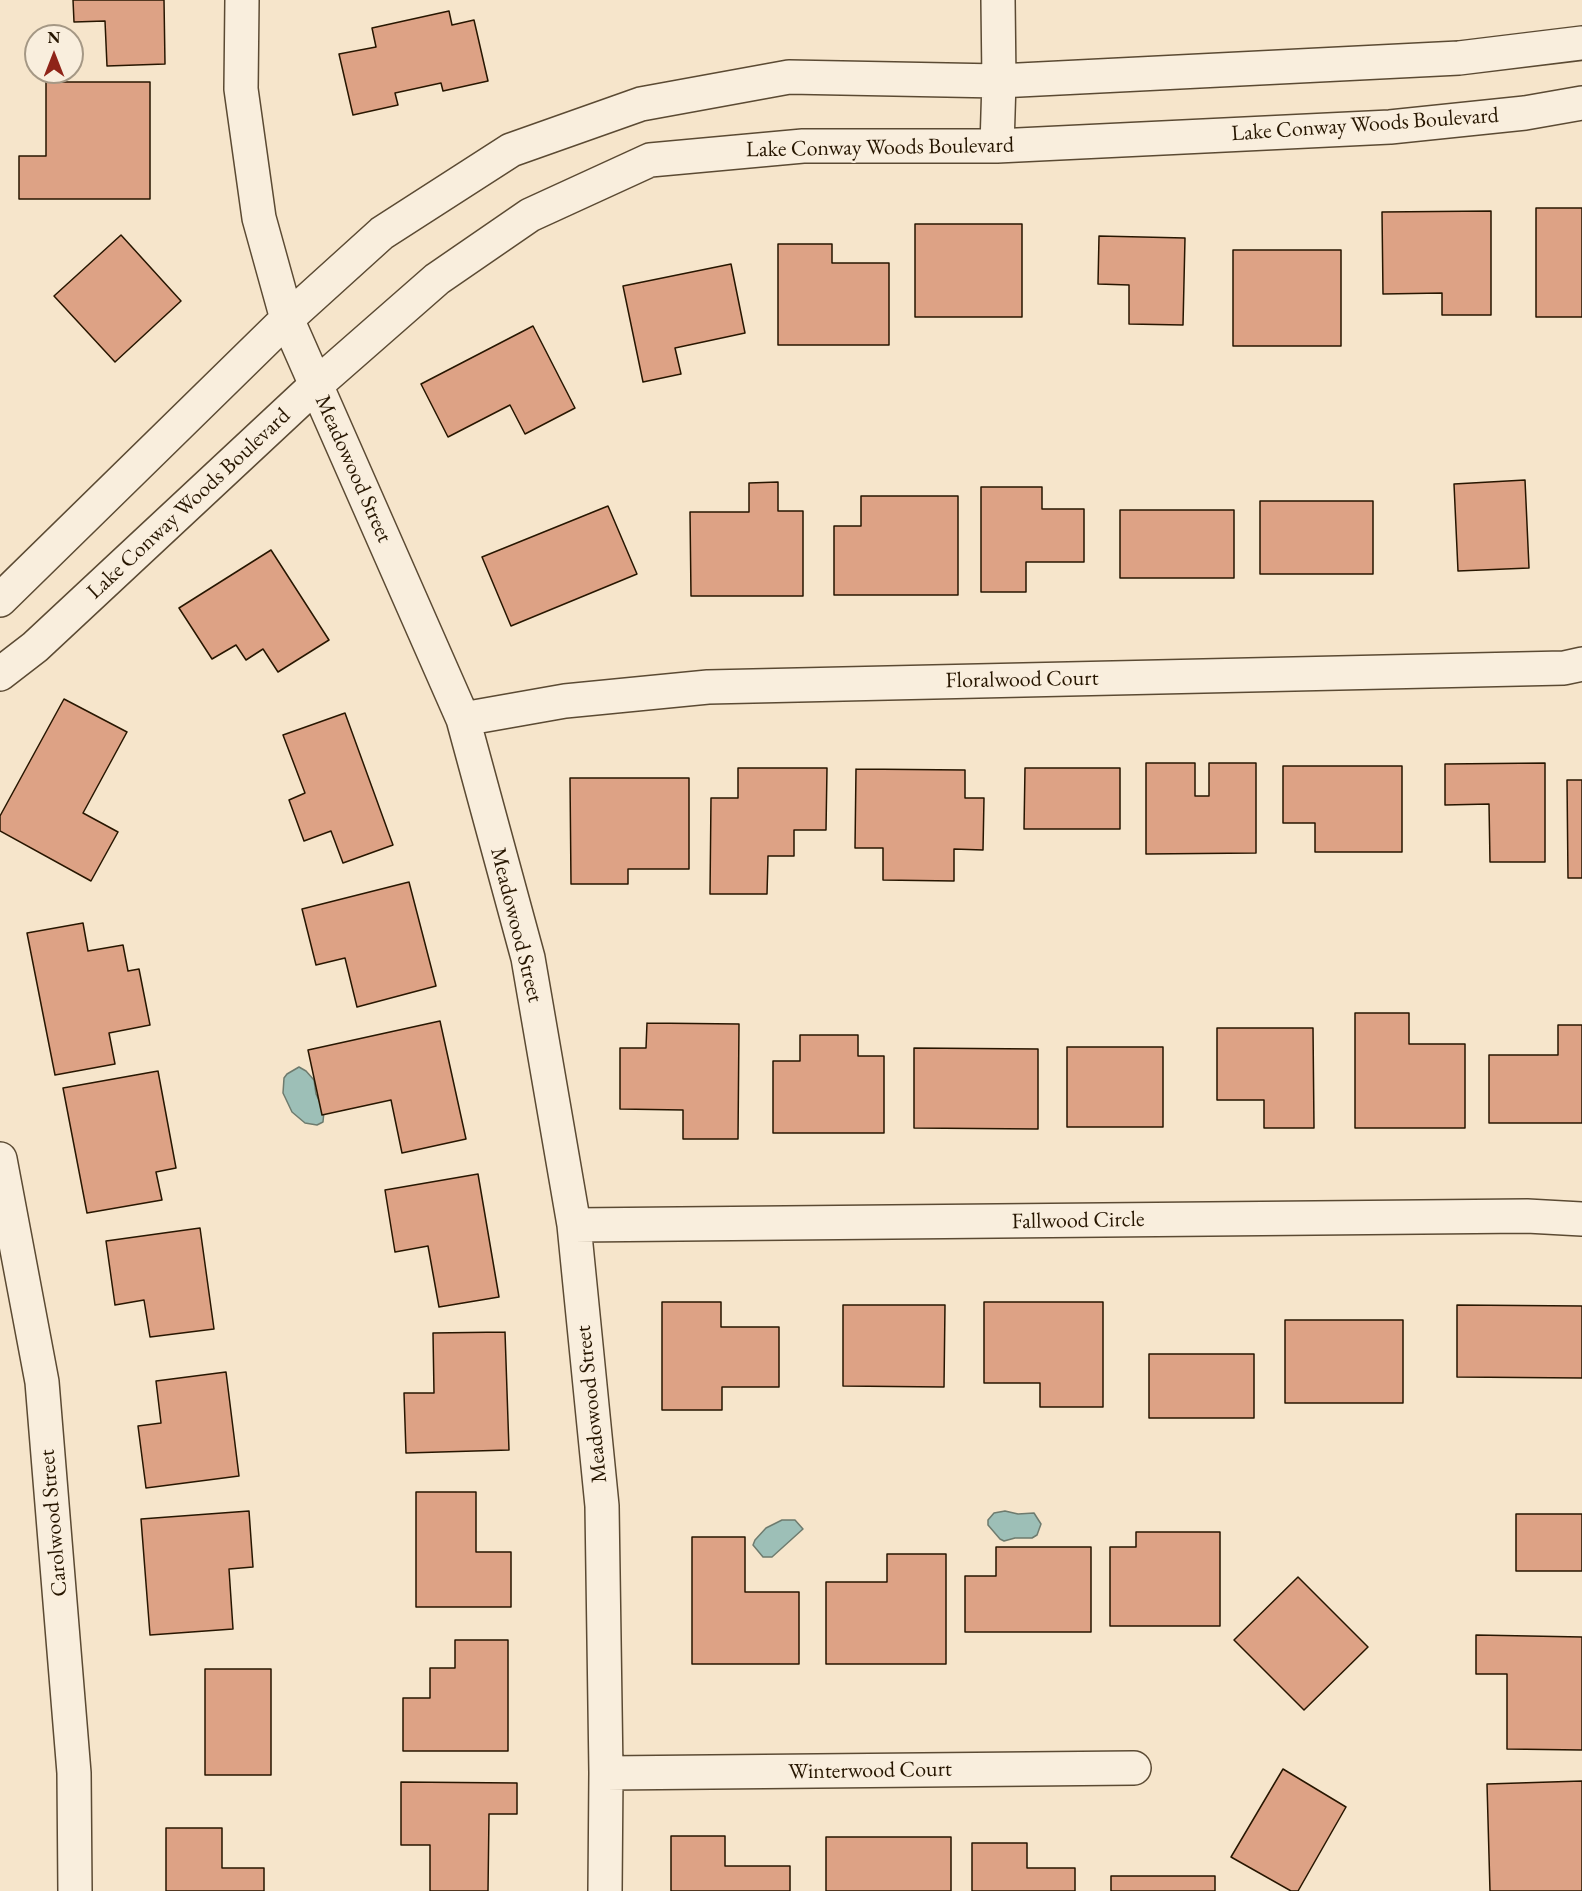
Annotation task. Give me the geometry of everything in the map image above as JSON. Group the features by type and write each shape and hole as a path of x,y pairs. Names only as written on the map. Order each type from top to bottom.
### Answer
{"street":[{"name":"Meadowood Street","path":"242,0 241,89 259,218 287,319 463,719 528,958 574,1226 602,1506 606,1773 605,1891"},
{"path":"997,146 998,0"},
{"path":"0,600 287,319 382,233 511,150 641,104 789,77 999,81 1460,58 1582,43"},
{"name":"Lake Conway Woods Boulevard","path":"0,674 35,647 316,385 438,279 530,214 650,160 803,146 997,146 1390,127 1525,113 1582,103"},
{"name":"Floralwood Court","path":"463,719 565,701 708,687 1564,668 1582,664"},
{"name":"Carolwood Street","path":"0,1159 42,1382 74,1773 75,1891"},
{"name":"Fallwood Circle","path":"574,1226 1515,1216 1582,1220"},
{"name":"Winterwood Court","path":"606,1773 1134,1768"}],"water":[{"path":"299,1067 314,1080 316,1094 324,1111 323,1122 317,1125 305,1123 292,1112 283,1093 284,1078"},
{"path":"1005,1511 1018,1514 1034,1513 1041,1524 1037,1535 1032,1538 1015,1538 1004,1541 1000,1539 988,1525 988,1520 994,1513"},
{"path":"782,1520 795,1520 803,1529 772,1557 763,1557 753,1545 755,1540 766,1528"}],"building":[{"path":"73,0 164,0 165,64 107,66 105,21 74,22"},
{"path":"449,11 452,25 474,20 488,81 443,91 441,83 395,93 398,105 353,115 339,54 376,47 372,28"},
{"path":"150,82 150,199 19,199 19,156 46,156 46,84"},
{"path":"1536,208 1582,208 1582,317 1536,317"},
{"path":"1491,211 1491,315 1442,315 1442,293 1383,294 1382,212"},
{"path":"915,224 1022,224 1022,317 915,317"},
{"path":"121,235 181,301 115,362 54,296"},
{"path":"1099,236 1185,238 1183,325 1129,324 1129,285 1098,284"},
{"path":"778,244 832,244 832,263 889,263 889,345 778,345"},
{"path":"1233,250 1341,250 1341,346 1233,346"},
{"path":"731,264 745,333 675,348 681,374 643,382 623,286"},
{"path":"533,326 575,408 525,434 510,405 448,437 421,384"},
{"path":"1525,480 1529,568 1458,571 1454,484"},
{"path":"778,482 778,511 803,511 803,596 691,596 690,512 749,512 749,483"},
{"path":"981,487 1042,487 1042,509 1084,509 1084,562 1026,562 1026,592 981,592"},
{"path":"861,496 958,496 958,595 834,595 834,526 861,526"},
{"path":"1260,501 1373,501 1373,574 1260,574"},
{"path":"608,506 637,574 511,626 482,557"},
{"path":"1120,510 1234,510 1234,578 1120,578"},
{"path":"271,550 329,640 278,672 263,649 246,660 236,645 212,659 179,608"},
{"path":"64,699 127,732 83,813 118,832 91,881 0,831 0,816"},
{"path":"345,713 393,845 343,863 331,831 304,841 289,800 305,793 283,735"},
{"path":"1146,763 1195,763 1195,796 1209,796 1209,763 1256,763 1256,853 1146,854"},
{"path":"1545,763 1545,862 1490,862 1489,804 1445,805 1445,764"},
{"path":"1283,766 1402,766 1402,852 1315,852 1315,823 1283,823"},
{"path":"738,768 827,768 826,830 794,830 794,856 768,856 767,894 710,894 711,798 738,798"},
{"path":"1025,768 1120,768 1120,829 1024,829"},
{"path":"856,769 965,770 965,798 984,798 983,850 954,849 954,881 883,880 883,848 855,848"},
{"path":"570,778 689,778 689,869 628,869 628,884 571,884"},
{"path":"1567,780 1582,780 1582,878 1568,878"},
{"path":"409,882 436,986 357,1007 345,958 316,965 302,909"},
{"path":"83,923 88,951 123,945 128,971 139,969 150,1025 109,1033 115,1064 55,1075 27,933"},
{"path":"1355,1013 1409,1013 1409,1044 1465,1044 1465,1128 1355,1128"},
{"path":"440,1021 466,1139 402,1153 391,1100 322,1115 308,1050"},
{"path":"647,1023 739,1024 738,1139 683,1139 683,1110 620,1109 620,1048 646,1048"},
{"path":"1558,1025 1582,1025 1582,1123 1489,1123 1489,1055 1558,1055"},
{"path":"1217,1028 1313,1028 1314,1128 1264,1128 1264,1100 1217,1100"},
{"path":"800,1035 858,1035 858,1056 884,1056 884,1133 773,1133 773,1061 800,1061"},
{"path":"1067,1047 1163,1047 1163,1127 1067,1127"},
{"path":"914,1048 1038,1049 1038,1129 914,1128"},
{"path":"158,1071 176,1168 156,1172 162,1200 87,1213 63,1088"},
{"path":"478,1174 499,1297 439,1307 428,1246 395,1252 385,1190"},
{"path":"200,1228 214,1329 150,1337 144,1300 115,1305 106,1241"},
{"path":"662,1302 721,1302 721,1327 779,1327 779,1387 722,1387 722,1410 662,1410"},
{"path":"984,1302 1103,1302 1103,1407 1040,1407 1040,1383 984,1383"},
{"path":"843,1305 945,1305 944,1387 843,1386"},
{"path":"1457,1305 1582,1306 1582,1378 1457,1377"},
{"path":"1285,1320 1403,1320 1403,1403 1285,1403"},
{"path":"505,1332 509,1450 406,1453 404,1393 434,1393 433,1333"},
{"path":"1149,1354 1254,1354 1254,1418 1149,1418"},
{"path":"226,1372 239,1476 146,1488 138,1426 161,1423 156,1381"},
{"path":"416,1492 476,1492 476,1552 511,1552 511,1607 416,1607"},
{"path":"249,1511 253,1567 229,1569 233,1629 150,1635 141,1519"},
{"path":"1516,1514 1582,1514 1582,1571 1516,1571"},
{"path":"1136,1532 1220,1532 1220,1626 1110,1626 1110,1547 1136,1547"},
{"path":"692,1537 745,1537 745,1592 799,1592 799,1664 692,1664"},
{"path":"996,1547 1091,1547 1091,1632 965,1632 965,1576 996,1576"},
{"path":"887,1554 946,1554 946,1664 826,1664 826,1582 887,1582"},
{"path":"1298,1577 1368,1647 1304,1710 1234,1640"},
{"path":"1476,1635 1582,1637 1582,1750 1507,1749 1507,1674 1476,1674"},
{"path":"455,1640 508,1640 508,1751 403,1751 403,1698 430,1698 430,1668 455,1668"},
{"path":"205,1669 271,1669 271,1775 205,1775"},
{"path":"1283,1769 1346,1807 1298,1891 1291,1891 1231,1857"},
{"path":"1582,1781 1582,1891 1490,1891 1487,1784"},
{"path":"401,1782 517,1783 517,1814 489,1814 488,1891 430,1891 430,1845 401,1845"},
{"path":"166,1828 222,1828 222,1868 264,1868 264,1891 166,1891"},
{"path":"671,1836 725,1836 725,1866 790,1866 790,1891 671,1891"},
{"path":"826,1837 951,1837 951,1891 826,1891"},
{"path":"972,1843 1027,1843 1027,1868 1075,1868 1075,1891 972,1891"},
{"path":"1111,1876 1215,1876 1215,1891 1111,1891"}]}
